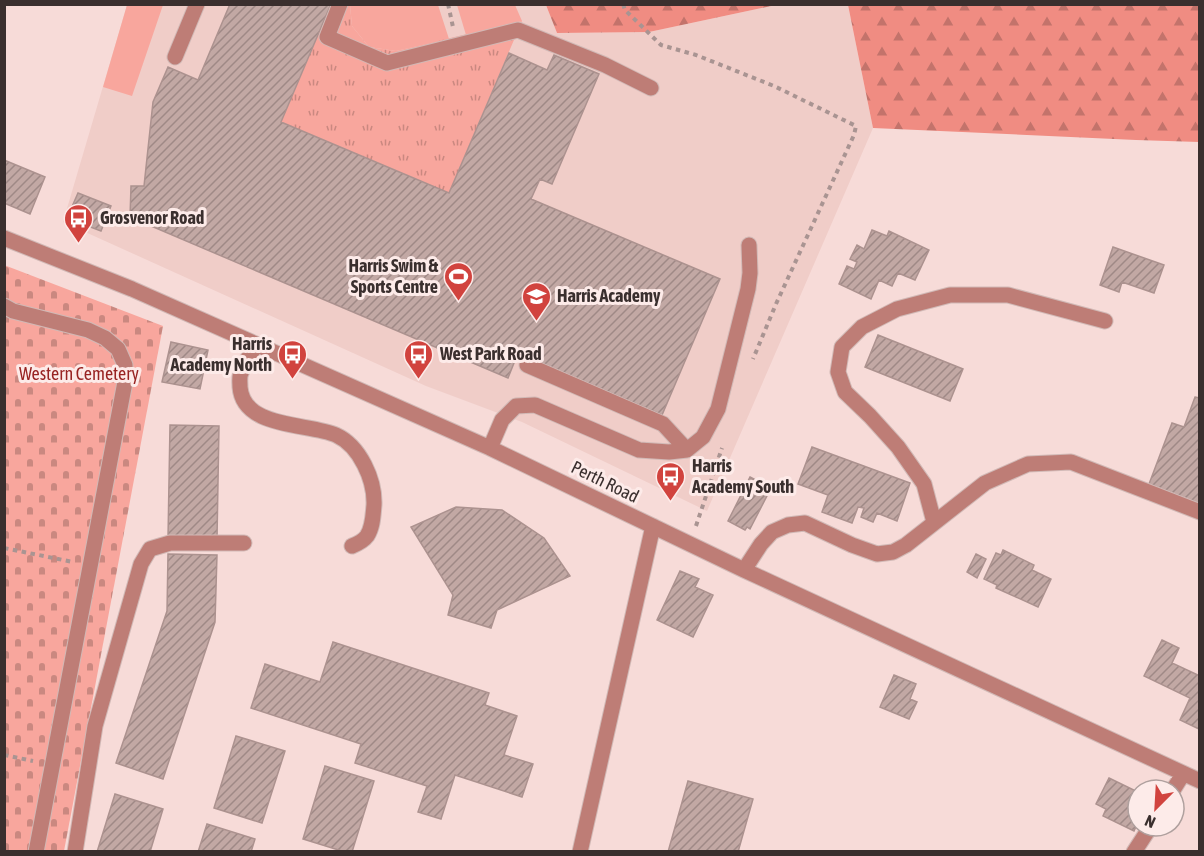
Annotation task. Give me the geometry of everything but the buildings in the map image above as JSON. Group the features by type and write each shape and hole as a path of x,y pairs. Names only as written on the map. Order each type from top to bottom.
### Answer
{"street":[{"path":"175,57 197,4"},
{"path":"340,4 327,37 387,63 518,30 605,65 651,88"},
{"name":"Perth Road","path":"4,238 132,289 490,447 740,568 1200,781"},
{"path":"490,447 502,420 516,405 535,405 639,450 669,452 687,450 703,437 718,409 748,289 749,245"},
{"path":"934,522 924,484 898,447 845,392 838,372 842,346 862,327 897,309 950,295 1008,296 1106,321"},
{"path":"4,306 13,311 88,330 105,338 118,349 125,365 125,382 36,852"},
{"path":"256,345 240,375 241,393 248,406 257,414 272,421 337,435 365,464 375,494 373,520 367,537 352,546"},
{"path":"529,358 528,365 663,424 687,450"},
{"path":"740,568 772,532 788,525 805,523 877,554 893,552 906,545 985,483 1028,464 1071,462 1200,512"},
{"path":"580,852 652,526"},
{"path":"75,852 94,726 141,564 150,549 170,543 244,543"},
{"path":"1180,778 1183,774"},
{"path":"1134,852 1143,838"}],"path":[{"path":"448,4 451,17"},
{"path":"623,4 625,10 661,45"},
{"path":"4,548 91,565"},
{"path":"4,755 52,764"}],"shaded area":[{"name":"Harris Academy","path":"127,5 546,5 557,33 649,32 776,5 848,5 873,128 707,511 522,422 426,386 63,222"}],"green space":[{"path":"546,4 776,5 649,32 557,33"},
{"path":"127,5 163,5 132,96 103,87"},
{"path":"331,5 350,5 352,26 369,47 396,51 522,21 449,193 281,122"},
{"path":"350,5 438,5 449,39 396,51 369,47 352,26"},
{"path":"457,5 515,5 522,21 466,35"},
{"path":"848,5 1199,5 1199,142 873,128"},
{"name":"Western Cemetery","path":"4,265 163,326 64,851 5,851"}],"place":[{"name":"Grosvenor Road","path":"79,244"},
{"name":"Harris Swim & Sports Centre","path":"459,302"},
{"name":"Harris Academy","path":"536,322"},
{"name":"Harris Academy North","path":"293,380"},
{"name":"West Park Road","path":"419,380"},
{"name":"Harris Academy South","path":"671,502"}]}
